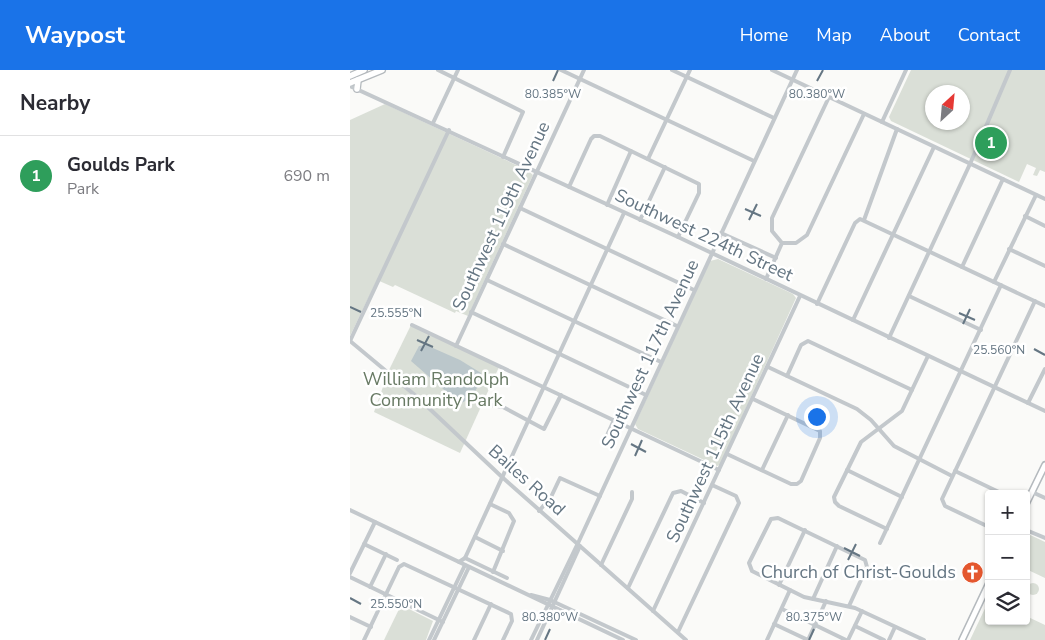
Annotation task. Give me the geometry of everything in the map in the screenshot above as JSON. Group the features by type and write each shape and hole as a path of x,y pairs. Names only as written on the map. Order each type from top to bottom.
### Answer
{"highway":[{"path":"350,78 364,70"},
{"path":"350,78 372,70"},
{"path":"350,85 382,70"},
{"path":"357,89 358,80"}],"main road":[{"path":"1030,496 1045,465"},
{"path":"962,640 985,591"}],"street":[{"path":"438,70 523,112 503,157"},
{"path":"433,123 458,70"},
{"path":"560,70 754,161"},
{"name":"Southwest 119th Avenue","path":"456,346 584,70"},
{"path":"672,70 774,118"},
{"path":"648,159 690,70"},
{"path":"772,70 1045,199"},
{"name":"Southwest 117th Avenue","path":"531,640 600,496 796,70"},
{"path":"882,122 906,70"},
{"path":"889,338 970,164 1010,70"},
{"name":"Southwest 224th Street","path":"350,85 678,237 1045,411"},
{"path":"782,243 772,231 772,218 829,97"},
{"path":"782,243 796,243 807,235 864,114"},
{"path":"864,220 897,129"},
{"path":"350,341 449,130"},
{"path":"569,187 591,140 594,136 599,136 700,186 678,237"},
{"path":"853,320 934,147"},
{"path":"606,204 631,151"},
{"path":"640,220 664,167"},
{"path":"962,267 1003,179"},
{"path":"994,282 1036,195"},
{"path":"520,208 694,290"},
{"path":"459,562 465,558 475,537 624,212"},
{"path":"1025,216 1045,226"},
{"path":"817,304 855,223 858,220 864,220 1045,306"},
{"name":"Southwest 224th Street","path":"721,233 776,258"},
{"path":"766,279 782,243"},
{"path":"503,244 678,326"},
{"path":"1010,249 1045,266"},
{"path":"486,280 661,362"},
{"path":"880,542 1001,285"},
{"name":"Southwest 115th Avenue","path":"653,611 800,296"},
{"path":"909,296 981,330"},
{"path":"985,525 942,503 942,499 1035,301"},
{"path":"471,312 646,395"},
{"path":"412,325 719,470"},
{"name":"Bailes Road","path":"350,341 416,396 539,511 578,543 685,640"},
{"path":"787,376 800,347 805,342 813,342 912,390"},
{"path":"887,529 841,508 834,501 846,470 861,442 902,411 928,356"},
{"path":"768,367 857,409 894,446 952,476"},
{"path":"1028,404 1045,369"},
{"path":"491,405 499,406 529,419 539,428 546,427 561,395"},
{"path":"727,454 791,484 797,484 801,480 821,434 817,429 753,399"},
{"path":"762,470 788,415"},
{"path":"602,444 614,420"},
{"path":"846,470 902,497"},
{"path":"955,471 995,490"},
{"path":"539,511 551,497 560,478 600,496"},
{"path":"678,632 738,506 739,499 736,496 712,485"},
{"path":"628,588 675,492 681,491 704,502"},
{"path":"601,565 632,499 632,492"},
{"path":"1032,492 1045,498"},
{"path":"490,504 509,513 514,521 494,572"},
{"path":"350,510 623,640"},
{"path":"849,606 867,564 864,559 777,517 771,519 749,567 753,572 812,599 849,606 862,611 924,640"},
{"path":"350,573 375,522"},
{"path":"779,584 804,530"},
{"path":"1030,532 1045,538"},
{"path":"475,537 503,551"},
{"name":"Southwest 117th Avenue","path":"537,640 556,602 578,543"},
{"path":"364,544 398,560"},
{"path":"812,599 837,546"},
{"path":"370,587 386,554"},
{"path":"465,558 507,578"},
{"path":"364,640 402,564 511,614 512,617 503,640"},
{"path":"434,640 467,566"},
{"path":"350,577 441,621"},
{"path":"768,640 790,590"},
{"path":"526,594 556,602 636,640"},
{"path":"774,624 808,640 826,601"},
{"path":"474,640 491,604"},
{"path":"782,609 847,640 862,611"},
{"path":"350,617 370,627"},
{"path":"429,640 441,621"},
{"path":"855,626 884,640"},
{"path":"889,640 895,626"},
{"path":"869,640 872,634"}],"green space":[{"path":"911,70 1045,70 1045,172 1040,170 1037,176 1033,175 1036,168 1027,164 1019,182 891,121 889,117"},
{"path":"385,104 527,170 533,175 468,316 456,311 455,313 395,285 393,287 377,280 350,336 350,120"},
{"path":"718,259 793,294 796,298 720,465 717,466 638,429 635,424 710,261"},
{"name":"William Randolph Community Park","path":"411,325 499,367 460,453 374,412 389,370"},
{"path":"1030,535 1045,542 1045,578 1030,571"},
{"path":"1031,583 1035,583 1039,587 1039,591 1035,595 1030,594"},
{"path":"401,605 433,621 426,640 384,640"},
{"path":"985,608 985,625 1030,625 1030,618 1045,625 1045,640 970,640"}],"shaded area":[{"path":"426,345 460,360 481,373 478,387 468,399 461,403 457,401 411,361 419,346"}],"place":[{"name":"Goulds Park","path":"991,143"},
{"name":"Church of Christ-Goulds","path":"972,572"}]}
